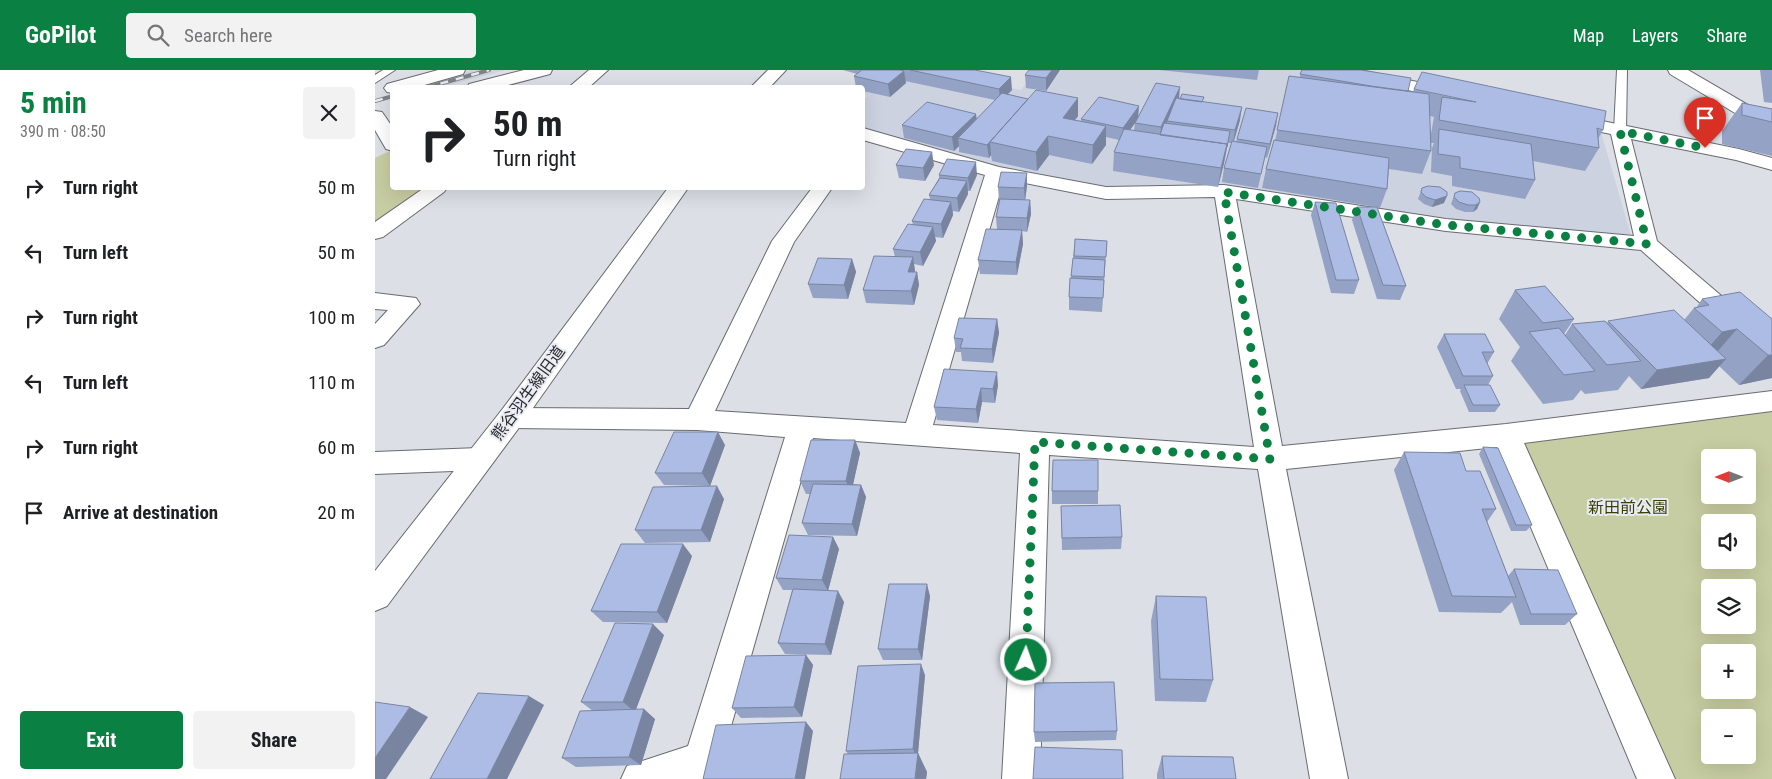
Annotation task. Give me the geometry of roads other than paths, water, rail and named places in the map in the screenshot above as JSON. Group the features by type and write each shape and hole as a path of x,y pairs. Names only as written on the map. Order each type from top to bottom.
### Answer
{"street":[{"path":"404,85 457,70"},
{"path":"486,85 544,70"},
{"path":"580,85 599,70"},
{"path":"761,85 778,70"},
{"path":"1335,70 1361,72 1466,98"},
{"path":"1676,70 1772,127"},
{"path":"375,92 390,89"},
{"path":"381,115 390,138"},
{"path":"1553,116 1739,155 1772,164"},
{"path":"1620,131 1647,244 1772,353"},
{"path":"865,135 996,172 1106,193 1224,192 1446,225 1647,244"},
{"path":"375,154 390,146"},
{"path":"917,434 996,172"},
{"path":"375,232 434,190"},
{"name":"熊谷羽生線旧道","path":"377,592 511,418 677,190"},
{"path":"697,420 783,241 821,190"},
{"path":"1224,192 1270,459 1329,779"},
{"path":"375,301 408,304 375,339"},
{"path":"511,418 697,420 1270,459 1506,435 1772,401"},
{"path":"640,779 699,770 802,427"},
{"path":"1506,435 1656,779"},
{"path":"1021,779 1035,442"},
{"path":"375,463 479,459"}],"lane":[{"path":"375,80 390,70"},
{"path":"1620,131 1622,70"}],"railway":[{"path":"436,85 489,70"},
{"path":"375,101 390,97"}],"park label":[{"name":"新田前公園","path":"1628,507"}]}
